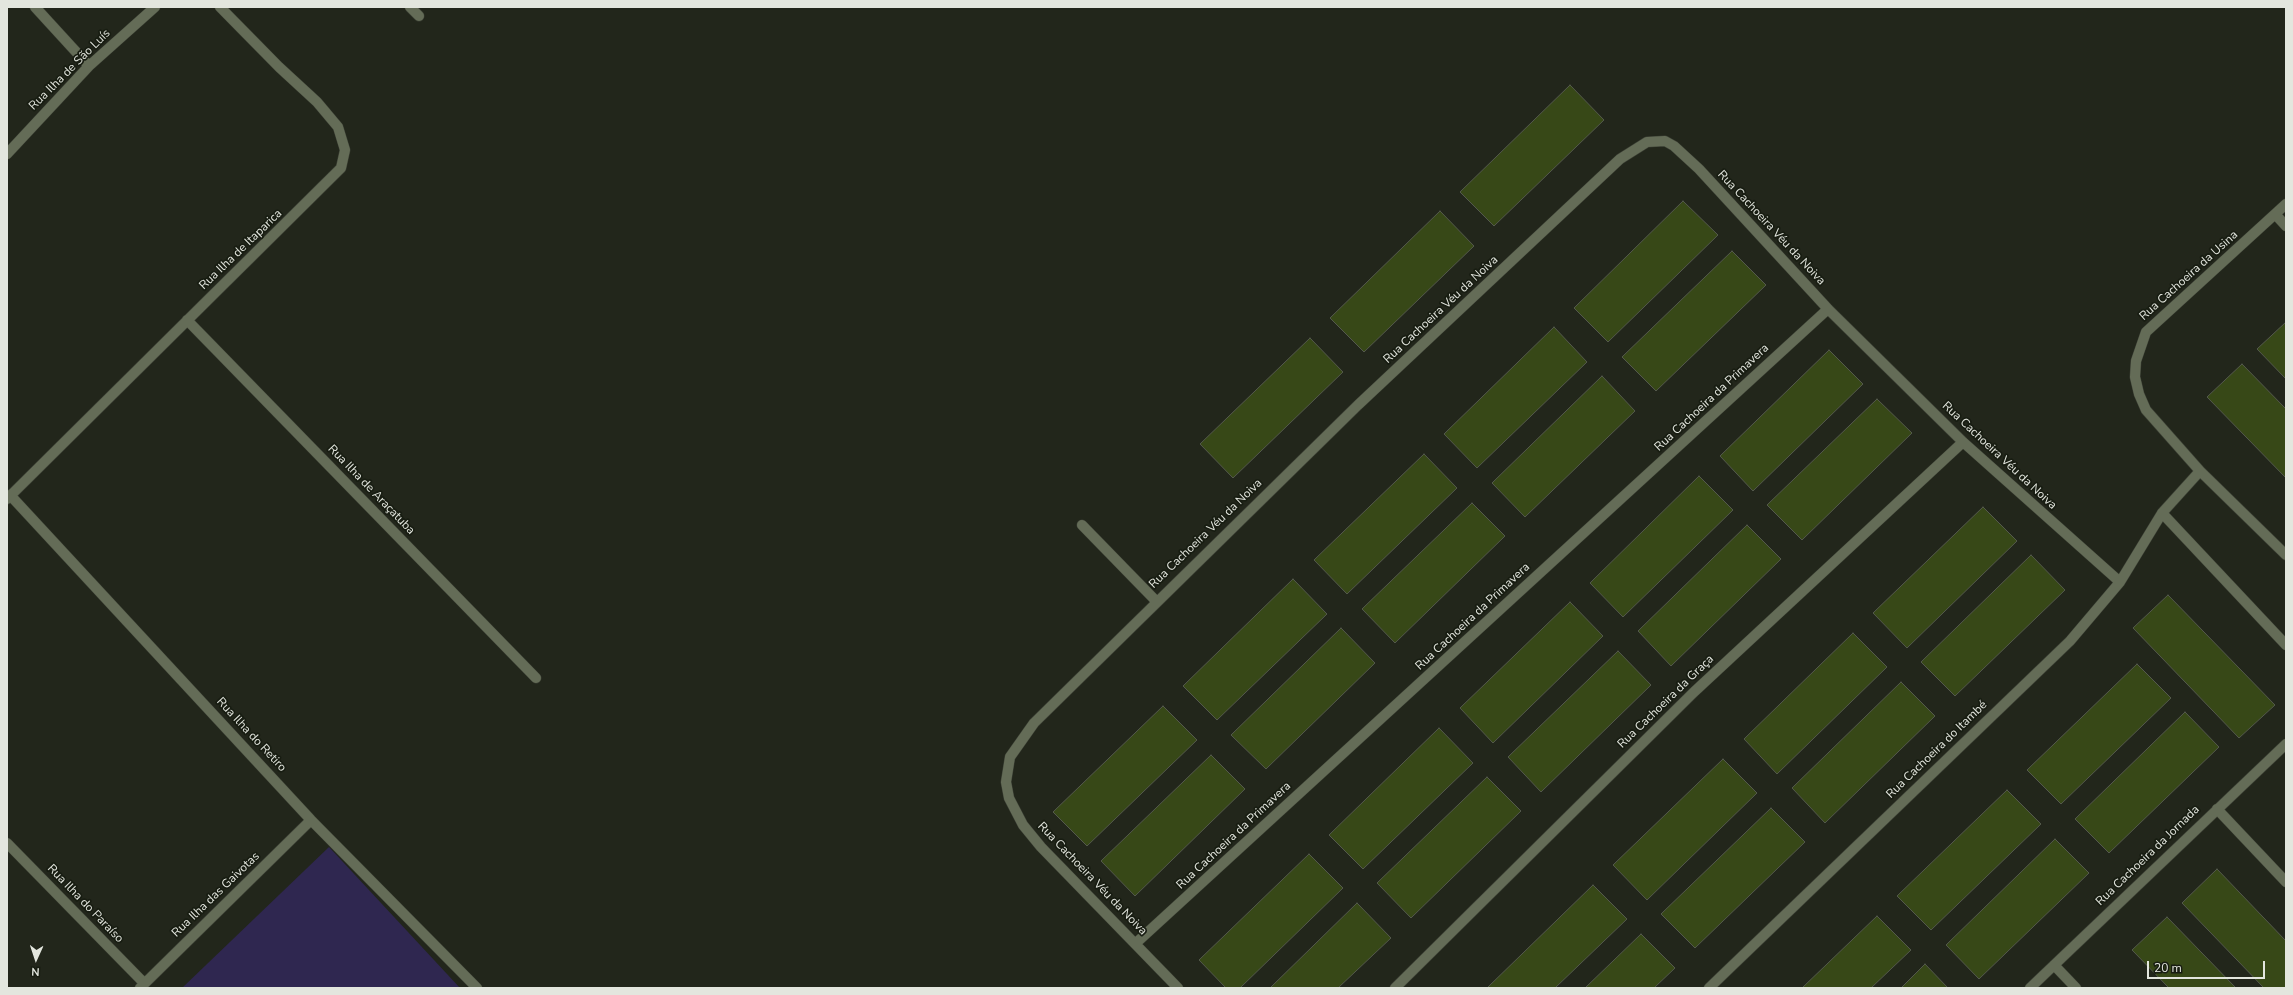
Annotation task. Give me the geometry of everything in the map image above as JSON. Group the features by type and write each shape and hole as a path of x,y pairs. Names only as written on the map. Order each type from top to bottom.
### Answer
{"street":[{"path":"35,7 89,66"},
{"name":"Rua Ilha de São Luís","path":"7,154 89,66 155,7"},
{"name":"Rua Ilha de Itaparica","path":"9,497 187,320 312,199 341,168 345,150 338,127 317,102 279,67 220,7"},
{"path":"410,7 418,16"},
{"name":"Rua Cachoeira Véu da Noiva","path":"1178,988 1136,943 1041,847 1023,825 1009,798 1006,776 1010,756 1034,722 1358,405 1620,159 1647,142 1665,141 1674,146 1699,169 1828,309 1963,442 2120,582"},
{"name":"Rua Cachoeira da Usina","path":"2286,204 2146,332 2137,355 2135,377 2139,394 2146,410 2200,471 2286,554"},
{"path":"2275,214 2286,226"},
{"name":"Rua Cachoeira da Primavera","path":"1136,943 1828,309"},
{"name":"Rua Ilha de Araçatuba","path":"187,320 536,678"},
{"name":"Rua Cachoeira da Graça","path":"1395,988 1694,692 1963,442"},
{"path":"2200,471 2162,513 2286,644"},
{"name":"Rua Ilha do Retiro","path":"9,497 311,820 477,988"},
{"name":"Rua Cachoeira do Itambé","path":"1709,988 2070,641 2120,582 2162,513"},
{"path":"1082,525 1156,601"},
{"name":"Rua Cachoeira da Jornada","path":"2030,988 2286,744"},
{"path":"2217,809 2286,882"},
{"name":"Rua Ilha das Gaivotas","path":"142,986 311,820"},
{"name":"Rua Ilha do Paraíso","path":"7,843 142,986"},
{"path":"2054,965 2076,988"}],"shaded area":[{"path":"329,847 460,988 182,988"}],"building":[{"path":"1570,85 1604,120 1494,226 1460,192"},
{"path":"1683,201 1718,235 1608,342 1574,308"},
{"path":"1440,211 1474,246 1364,352 1330,318"},
{"path":"1732,251 1766,285 1656,391 1622,357"},
{"path":"2286,322 2286,379 2257,349"},
{"path":"1554,327 1587,362 1477,468 1444,434"},
{"path":"1310,338 1343,372 1233,478 1200,444"},
{"path":"1829,350 1863,384 1753,491 1720,456"},
{"path":"2242,364 2286,409 2286,478 2207,397"},
{"path":"1602,376 1635,411 1525,517 1492,483"},
{"path":"1877,399 1912,433 1802,540 1767,505"},
{"path":"1424,454 1457,488 1347,594 1314,560"},
{"path":"1699,476 1733,510 1623,617 1590,583"},
{"path":"1472,503 1505,536 1395,643 1362,609"},
{"path":"1983,507 2017,541 1907,648 1873,613"},
{"path":"1747,525 1781,559 1671,666 1638,631"},
{"path":"2031,555 2065,590 1955,696 1921,662"},
{"path":"1293,579 1327,614 1217,720 1183,686"},
{"path":"2168,595 2275,705 2239,738 2133,628"},
{"path":"1570,602 1603,636 1493,743 1460,708"},
{"path":"1341,628 1375,663 1266,769 1231,735"},
{"path":"1853,633 1887,667 1777,774 1744,739"},
{"path":"1618,651 1651,685 1541,792 1508,757"},
{"path":"2137,664 2171,698 2061,804 2027,770"},
{"path":"1901,682 1935,716 1825,823 1792,788"},
{"path":"1163,706 1197,740 1087,846 1053,812"},
{"path":"2185,712 2219,747 2109,853 2075,819"},
{"path":"1439,728 1473,763 1363,869 1329,835"},
{"path":"1211,755 1245,789 1135,896 1101,861"},
{"path":"1723,759 1757,793 1647,900 1613,865"},
{"path":"1487,777 1521,811 1411,918 1377,883"},
{"path":"2007,790 2041,824 1931,930 1897,896"},
{"path":"1771,808 1805,842 1695,948 1661,914"},
{"path":"2055,839 2089,873 1979,979 1946,945"},
{"path":"1309,854 1343,888 1240,988 1226,988 1199,960"},
{"path":"2217,869 2286,941 2286,988 2264,988 2182,903"},
{"path":"1593,885 1627,919 1555,988 1487,988"},
{"path":"1357,903 1391,938 1338,988 1270,988"},
{"path":"1877,916 1911,950 1871,988 1802,988"},
{"path":"2167,917 2236,988 2169,988 2132,950"},
{"path":"1641,934 1675,968 1654,988 1585,988"},
{"path":"1925,964 1948,988 1901,988"}]}
